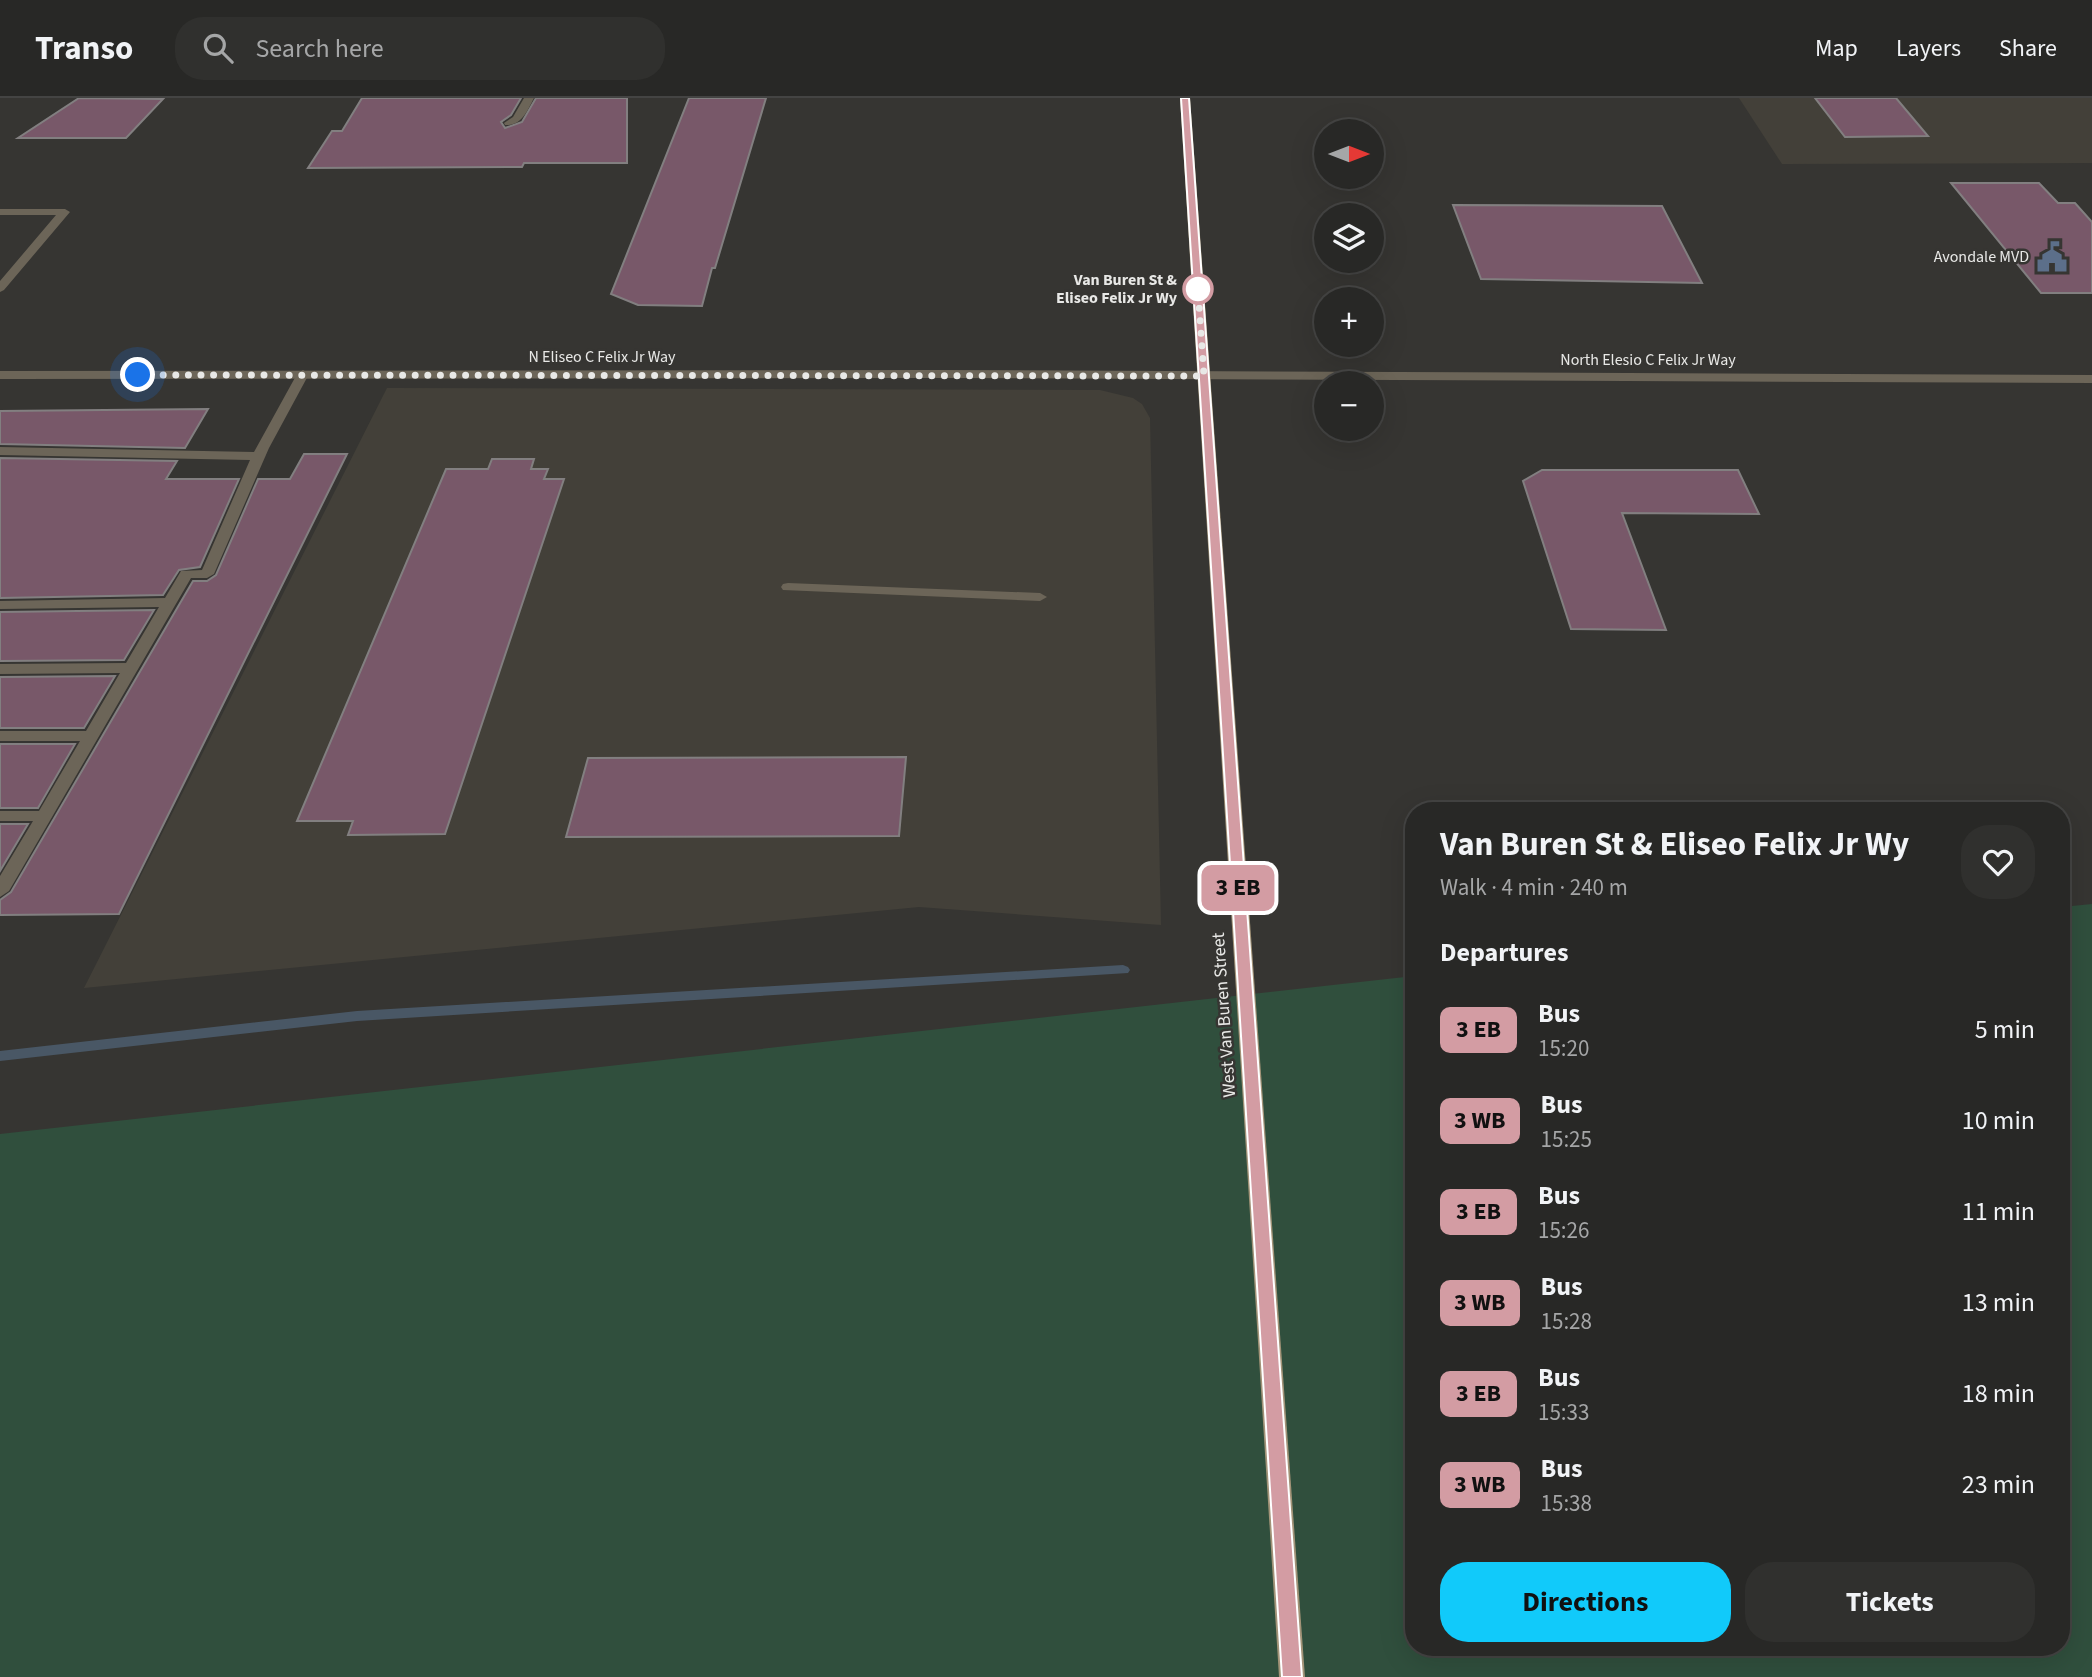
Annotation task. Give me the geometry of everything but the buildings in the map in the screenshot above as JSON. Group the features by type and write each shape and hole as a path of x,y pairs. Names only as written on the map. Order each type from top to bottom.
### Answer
{"main road":[{"name":"West Van Buren Street","path":"1185,98 1292,1677"}],"street":[{"path":"509,123 517,119 529,98"},
{"path":"0,212 65,212 0,288"},
{"path":"0,891 186,574 207,574 259,456 303,374"},
{"name":"N Eliseo C Felix Jr Way","path":"0,375 1204,376"},
{"name":"North Elesio C Felix Jr Way","path":"1204,376 2092,379"},
{"path":"0,451 259,456"},
{"path":"788,587 1040,597"},
{"path":"0,605 170,602"},
{"path":"0,668 131,668"},
{"path":"0,736 91,736"},
{"path":"0,816 44,816"}],"shaded area":[{"path":"1739,98 2092,98 2092,163 1782,164"},
{"path":"387,388 1100,390 1133,398 1142,404 1150,418 1161,925 919,907 84,988"}],"green space":[{"path":"2092,904 2092,1677 0,1677 0,1134 1405,977 1405,1656 2070,1656 2070,906"}],"waterway":[{"path":"0,1056 357,1016 1123,970"}],"bus line":[{"path":"1185,98 1292,1677"}],"place":[{"name":"Avondale MVD","path":"2052,257"},
{"name":"Van Buren St & Eliseo Felix Jr Wy","path":"1198,289"}],"route":[{"path":"138,375 1204,376 1198,289"}]}
